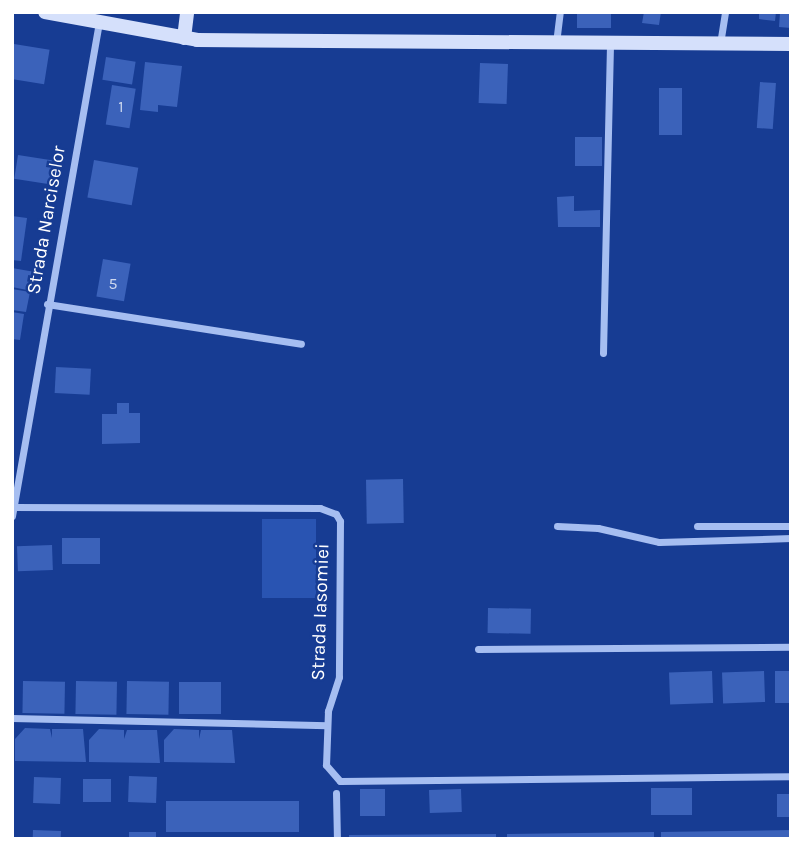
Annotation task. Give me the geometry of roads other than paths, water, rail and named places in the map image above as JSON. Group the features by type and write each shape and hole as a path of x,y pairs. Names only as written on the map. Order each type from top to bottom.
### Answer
{"street":[{"path":"45,12 184,38 791,44"},
{"path":"184,38 187,12"},
{"path":"556,43 560,12"},
{"path":"720,44 725,12"},
{"name":"Strada Narciselor","path":"12,516 47,304 99,22"},
{"path":"603,353 610,44"},
{"path":"47,304 301,344"},
{"name":"Strada Iasomiei","path":"14,507 320,508 336,514 340,521 339,677 327,724 326,765 340,781 791,776"},
{"path":"557,526 598,528 659,542 791,538"},
{"path":"697,526 791,526"},
{"path":"478,649 791,647"},
{"path":"12,718 327,724"},
{"path":"336,793 337,839"}]}
